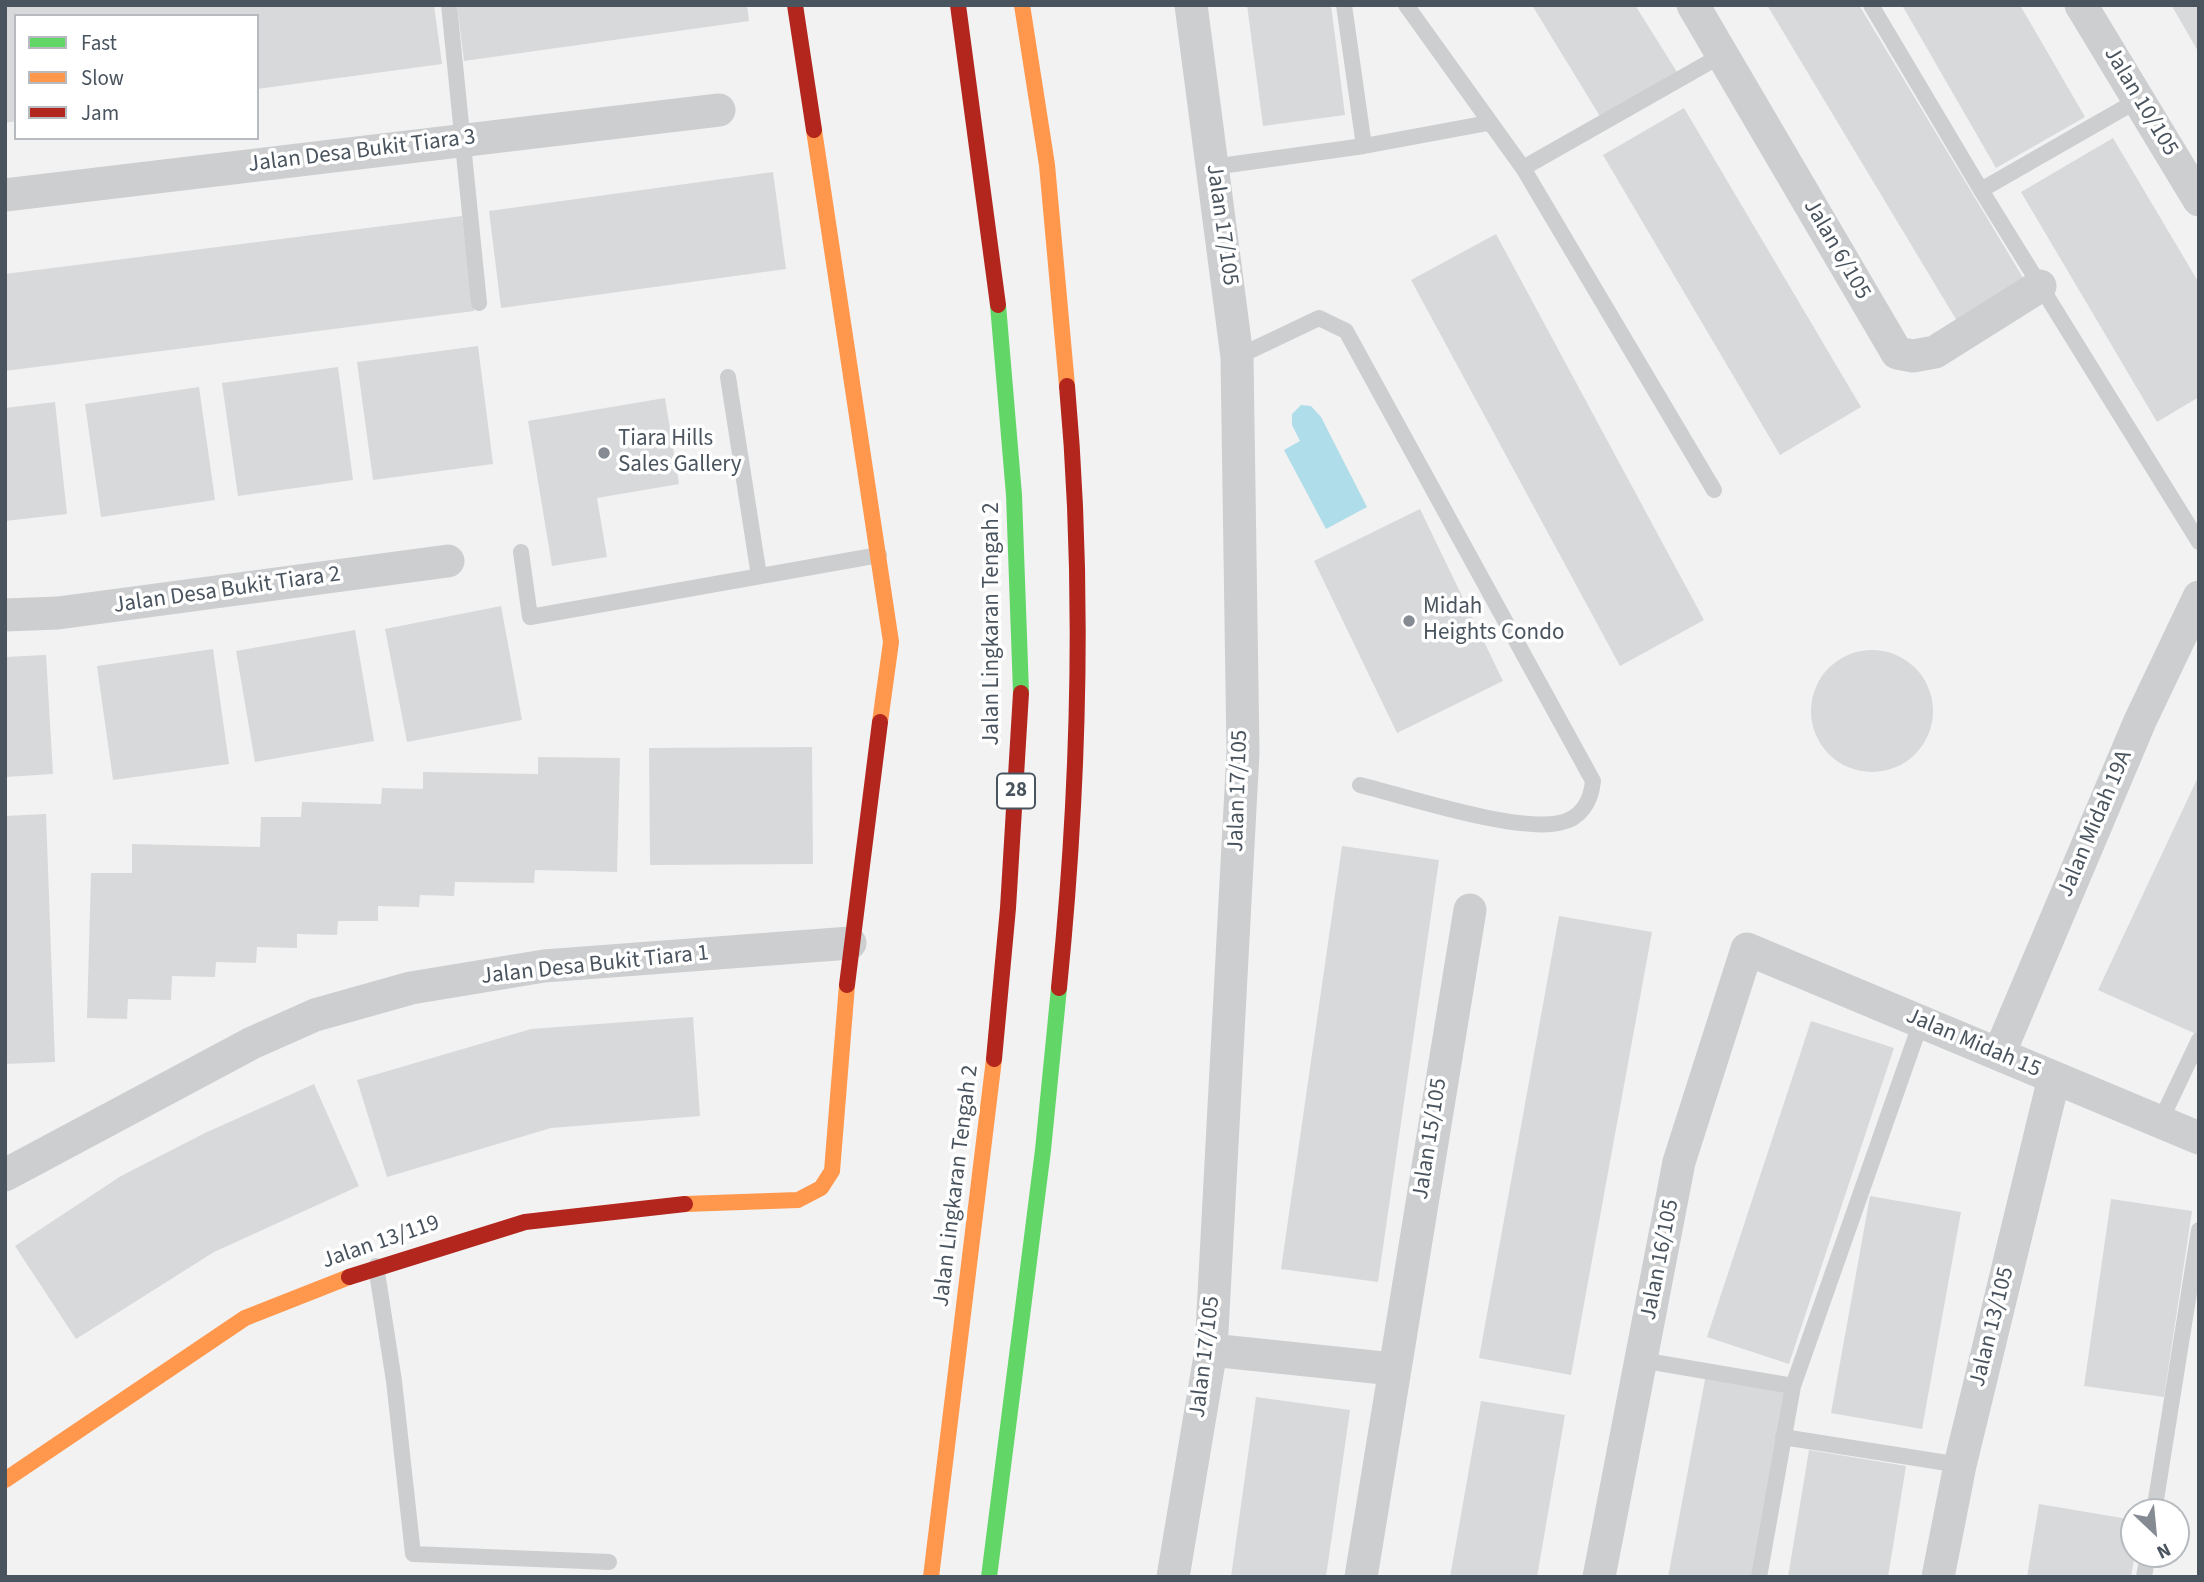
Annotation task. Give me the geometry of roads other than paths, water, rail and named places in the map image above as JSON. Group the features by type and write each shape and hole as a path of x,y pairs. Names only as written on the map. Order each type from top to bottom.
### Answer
{"main road":[{"path":"796,5 891,642 850,943"},
{"name":"Jalan Lingkaran Tengah 2","path":"930,1577 987,1140 1010,905 1021,681 1014,445 984,175 958,5"},
{"path":"989,1577 1043,1150 1065,933 1079,644 1068,395 1047,165 1022,5"},
{"name":"Jalan 13/119","path":"8,1472 245,1318 376,1266 526,1222 664,1205 797,1200 821,1188 832,1171 850,943"}],"street":[{"name":"Jalan 17/105","path":"1173,1577 1211,1350 1242,752 1237,357 1191,5"},
{"name":"Jalan 6/105","path":"1693,5 1897,354 1913,356 1935,352 2040,286"},
{"name":"Jalan 10/105","path":"2081,5 2199,200"},
{"name":"Jalan Desa Bukit Tiara 3","path":"5,195 719,110"},
{"name":"Jalan Desa Bukit Tiara 2","path":"5,615 58,614 448,561"},
{"name":"Jalan Midah 19A","path":"1999,1054 2140,721 2199,597"},
{"name":"Jalan 15/105","path":"1361,1577 1470,910"},
{"name":"Jalan Desa Bukit Tiara 1","path":"5,1175 252,1043 315,1015 411,988 544,967 850,943"},
{"name":"Jalan Midah 15","path":"1747,949 2199,1138"},
{"name":"Jalan 16/105","path":"1599,1577 1679,1162 1747,949"},
{"name":"Jalan 13/105","path":"1938,1577 1960,1465 2054,1078"},
{"path":"1211,1350 1393,1369"}],"lane":[{"path":"449,5 479,303"},
{"path":"1343,5 1364,146"},
{"path":"1406,5 1488,123 1523,167 1714,490"},
{"path":"1871,5 1981,190 2199,542"},
{"path":"1523,167 1722,55"},
{"path":"1981,190 2138,100"},
{"path":"1213,167 1364,146 1488,123"},
{"path":"1237,357 1319,318 1346,331 1592,781 1591,800 1580,812 1560,823 1517,823 1360,785"},
{"path":"728,377 759,576"},
{"path":"521,552 530,617 879,555"},
{"path":"1759,1577 1793,1386 1921,1022"},
{"path":"2160,1122 2199,1040"},
{"path":"2156,1498 2199,1230"},
{"path":"376,1266 394,1381 412,1554 609,1562"},
{"path":"1641,1360 1793,1386"},
{"path":"1783,1437 1960,1465"}],"water":[{"path":"1301,405 1311,406 1321,417 1367,507 1326,529 1284,450 1300,441 1292,425 1292,414"}],"place":[{"name":"Tiara Hills Sales Gallery","path":"604,453"},
{"name":"Midah Heights Condo","path":"1409,621"}]}
